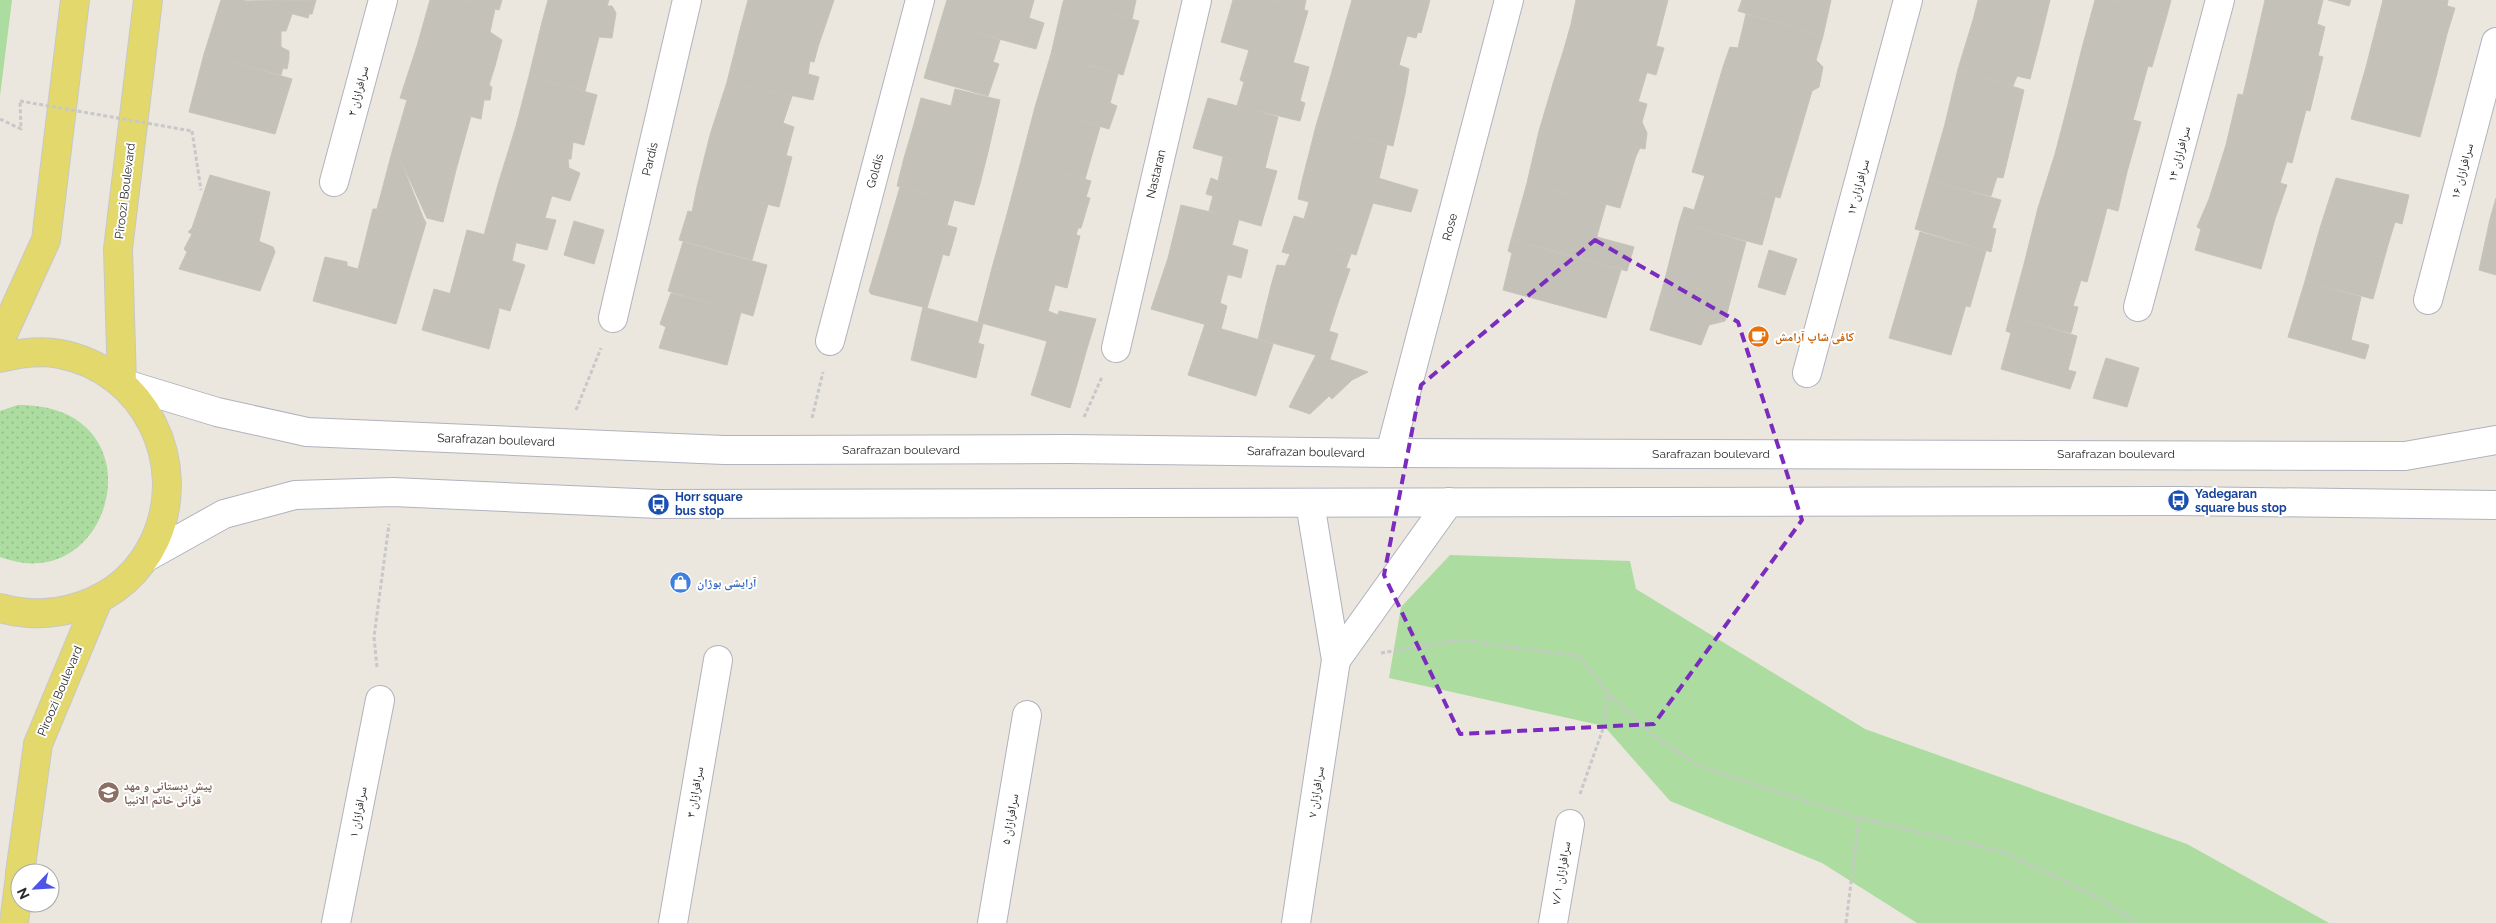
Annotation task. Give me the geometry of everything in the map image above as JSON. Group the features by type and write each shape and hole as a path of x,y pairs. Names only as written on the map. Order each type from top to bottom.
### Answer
{"main road":[{"path":"0,341 46,240 75,0"},
{"name":"Piroozi Boulevard","path":"122,383 118,249 148,0"},
{"name":"سرافرازان ۲","path":"334,182 383,0"},
{"name":"Pardis","path":"613,318 687,0"},
{"name":"Goldis","path":"830,341 920,0"},
{"name":"Nastaran","path":"1116,348 1197,0"},
{"name":"Rose","path":"1390,453 1509,0"},
{"name":"سرافرازان ۱۲","path":"1807,373 1908,0"},
{"name":"سرافرازان ۱۴","path":"2138,307 2220,0"},
{"name":"سرافرازان ۱۶","path":"2428,300 2496,42"},
{"path":"0,358 25,352 60,354 93,364 122,383 147,412 163,447 168,484 163,522 147,557 125,582 98,600 60,613 20,614 0,608"},
{"name":"Sarafrazan boulevard","path":"122,383 217,412 306,432 724,450 1070,449 1390,453 2405,456 2496,440"},
{"path":"147,557 224,514 295,495 393,492 659,504 2179,501 2496,505"},
{"path":"1336,660 1449,502"},
{"path":"1310,503 1336,660"},
{"name":"Piroozi Boulevard","path":"22,863 38,744 98,600"},
{"name":"سرافرازان ۳","path":"673,923 718,660"},
{"name":"سرافرازان ۷","path":"1296,923 1336,660"},
{"name":"سرافرازان ۱","path":"336,923 380,700"},
{"name":"سرافرازان ۵","path":"992,923 1028,715"},
{"name":"سرافرازان ۷/۱","path":"1553,923 1570,824"}],"path":[{"path":"0,119 21,129 20,101 192,131 201,190"},
{"path":"563,443 613,318"},
{"path":"805,450 830,341"},
{"path":"1070,449 1116,348"},
{"path":"380,700 374,637 393,492"},
{"path":"1336,660 1460,640 1579,656 1608,694 1653,736 1699,766 1859,818 2004,852 2095,896 2138,923"},
{"path":"1570,824 1604,726 1608,694"},
{"path":"1846,923 1859,818"}],"highlighted area":[{"path":"1595,240 1738,322 1802,520 1654,724 1460,734 1384,575 1421,385"}],"green space":[{"path":"0,0 12,0 0,96"},
{"path":"18,405 64,413 93,435 106,464 106,497 94,528 72,552 40,563 0,557 0,411"},
{"path":"1450,555 1630,561 1636,589 1865,729 2187,844 2329,923 1917,923 1822,863 1670,801 1604,726 1389,678 1401,607"}],"building":[{"path":"221,0 242,0 292,14 286,31 281,31 281,47 289,51 289,58 287,69 283,68 281,75 204,54"},
{"path":"316,0 312,14 309,14 308,18 245,1"},
{"path":"430,0 461,0 495,9 490,32 502,40 495,66 417,46"},
{"path":"461,0 502,0 499,10"},
{"path":"548,0 609,0 607,6 612,6 616,13 612,38 599,37 542,22"},
{"path":"748,0 834,0 818,47 741,26"},
{"path":"947,0 1034,0 1029,18 1044,23 1036,49 940,23"},
{"path":"1064,0 1136,0 1132,19 1063,2"},
{"path":"1233,0 1268,0 1308,11 1293,63 1221,42"},
{"path":"1268,0 1306,0 1304,10"},
{"path":"1352,0 1430,0 1421,33 1418,32 1416,38 1346,21"},
{"path":"1576,0 1668,0 1656,46 1571,24"},
{"path":"1742,0 1831,0 1823,36 1738,11"},
{"path":"1978,0 2050,0 2040,41 1973,20"},
{"path":"2095,0 2109,0 2167,15 2152,67 2082,48"},
{"path":"2109,0 2171,0 2167,15"},
{"path":"2265,0 2323,0 2317,24 2325,27 2318,56 2256,39"},
{"path":"2328,0 2351,0 2349,6"},
{"path":"2383,0 2448,0 2447,6 2455,8 2447,34 2379,16"},
{"path":"1063,2 1139,21 1123,75 1051,54"},
{"path":"1746,14 1823,36 1816,60 1823,67 1819,87 1812,91 1723,67 1730,47 1738,48"},
{"path":"2379,16 2447,34 2434,85 2366,67"},
{"path":"1973,20 2040,41 2030,79 2017,76 2013,86 1958,69"},
{"path":"1346,21 1407,36 1399,65 1409,69 1405,94 1331,75"},
{"path":"542,22 599,37 585,91 529,76"},
{"path":"940,23 1000,40 993,62 999,64 988,96 924,78"},
{"path":"1571,24 1664,48 1656,75 1564,49"},
{"path":"741,26 818,47 814,62 810,61 808,74 819,77 813,100 727,82"},
{"path":"2256,39 2323,57 2310,111 2243,95"},
{"path":"417,46 495,66 489,85 492,87 490,100 484,100 481,119 400,98"},
{"path":"2082,48 2148,66 2133,120 2068,104"},
{"path":"1564,49 1647,72 1638,102 1555,77"},
{"path":"1249,50 1309,67 1300,101 1305,103 1300,121 1237,106 1244,82 1240,80"},
{"path":"204,54 292,79 275,134 189,112"},
{"path":"1051,54 1090,66 1081,94 1071,92 1065,116 1035,107"},
{"path":"1090,66 1118,74 1110,103 1117,106 1109,129 1065,116 1071,92 1081,94"},
{"path":"1723,67 1812,91 1797,142 1708,118"},
{"path":"2366,67 2434,85 2420,137 2351,119"},
{"path":"1958,69 2024,90 2012,141 1945,124"},
{"path":"1331,75 1405,94 1393,146 1316,126"},
{"path":"529,76 597,95 584,145 516,126"},
{"path":"1555,77 1647,104 1642,122 1647,133 1645,149 1640,148 1636,156 1539,131"},
{"path":"727,82 792,96 783,123 794,127 786,156 710,135"},
{"path":"955,89 1000,100 988,152 912,131 921,98 951,106"},
{"path":"2238,94 2306,110 2292,163 2226,145"},
{"path":"1208,98 1278,117 1265,168 1193,148"},
{"path":"407,100 471,116 456,170 392,152"},
{"path":"2068,104 2141,122 2127,172 2055,154"},
{"path":"1035,107 1100,127 1085,179 1021,161"},
{"path":"1708,118 1797,142 1780,198 1692,172"},
{"path":"1945,124 2012,141 2003,178 1997,177 1991,196 1929,180"},
{"path":"516,126 573,142 571,159 568,159 569,168 580,173 570,201 499,181"},
{"path":"1316,126 1387,145 1373,203 1302,181"},
{"path":"912,131 946,140 937,168 904,158"},
{"path":"1539,131 1578,141 1564,193 1527,183"},
{"path":"710,135 792,157 779,207 697,187"},
{"path":"946,140 988,152 981,180 937,168"},
{"path":"1578,141 1636,156 1620,208 1564,193"},
{"path":"2226,145 2287,161 2280,183 2287,185 2275,219 2209,199"},
{"path":"392,152 398,154 423,217 378,205"},
{"path":"398,154 456,170 443,222 427,218"},
{"path":"2055,154 2127,172 2118,211 2107,208 2103,224 2038,208"},
{"path":"1223,157 1277,171 1261,226 1209,211 1213,196 1206,194 1211,178 1218,181"},
{"path":"904,158 937,168 930,194 897,186"},
{"path":"1021,161 1091,181 1086,197 1090,198 1081,228 1078,228 1076,235 1007,214"},
{"path":"937,168 981,180 974,205 930,194"},
{"path":"210,175 270,192 258,246 192,228"},
{"path":"1705,175 1775,197 1762,245 1679,223 1684,207 1694,210"},
{"path":"1378,178 1418,190 1411,212 1373,203"},
{"path":"2336,178 2409,195 2402,224 2395,222 2388,245 2320,228"},
{"path":"1929,180 2001,200 1992,228 1996,229 1991,252 1915,229"},
{"path":"499,181 552,195 545,218 556,220 547,250 484,235"},
{"path":"1302,181 1373,203 1356,255 1288,234 1294,216 1304,219 1309,202 1298,199"},
{"path":"1527,183 1559,192 1543,248 1511,240"},
{"path":"697,187 768,204 752,260 679,240 688,211 692,212"},
{"path":"900,187 954,200 947,225 957,228 949,256 885,238"},
{"path":"1559,192 1606,204 1590,261 1543,248"},
{"path":"2496,198 2496,220 2490,219"},
{"path":"2209,199 2275,219 2261,269 2195,250 2201,229 2197,227"},
{"path":"378,205 423,217 426,223 408,283 358,269 373,209 377,209"},
{"path":"1181,205 1239,219 1232,245 1248,250 1241,278 1168,258"},
{"path":"2038,208 2103,224 2087,282 2024,264"},
{"path":"1007,214 1080,236 1067,288 992,268"},
{"path":"2490,219 2496,220 2496,275 2479,270"},
{"path":"574,221 604,230 594,264 564,255"},
{"path":"1679,223 1746,242 1731,298 1665,279"},
{"path":"192,228 258,246 258,241 273,247 275,252 260,291 179,269 187,252 184,249 192,234 188,232"},
{"path":"2320,228 2388,245 2373,299 2305,281"},
{"path":"467,230 516,243 512,261 525,265 510,311 450,294"},
{"path":"1920,232 1986,251 1970,307 1904,287"},
{"path":"1288,234 1351,254 1346,268 1350,269 1338,303 1271,286 1277,265 1285,266 1290,254 1282,252"},
{"path":"1597,237 1634,247 1627,271 1590,261"},
{"path":"885,238 943,254 927,308 871,294 869,291"},
{"path":"1511,240 1621,270 1606,318 1503,290 1512,253 1508,251"},
{"path":"683,242 767,265 753,316 668,291"},
{"path":"1769,250 1797,259 1785,295 1758,287"},
{"path":"325,257 347,262 347,266 408,283 396,324 313,301"},
{"path":"1168,258 1228,273 1220,303 1227,306 1221,329 1151,309"},
{"path":"2024,264 2081,280 2073,306 2078,307 2071,333 2010,316"},
{"path":"992,268 1055,285 1048,311 1058,315 1050,342 978,322"},
{"path":"1665,279 1731,298 1725,321 1709,325 1701,345 1650,330"},
{"path":"2305,281 2361,297 2351,340 2369,345 2365,359 2288,337"},
{"path":"1271,286 1338,303 1329,331 1338,334 1330,359 1258,339"},
{"path":"1904,287 1966,305 1951,355 1889,338"},
{"path":"434,289 498,307 499,310 489,349 422,330"},
{"path":"671,293 741,312 727,365 659,348 666,327 660,324"},
{"path":"923,307 983,324 978,343 984,345 976,378 911,360"},
{"path":"1059,311 1096,319 1086,352 1050,342"},
{"path":"2010,316 2077,336 2068,370 2076,372 2070,389 2001,369 2011,333 2006,331"},
{"path":"1205,324 1273,344 1256,396 1188,375"},
{"path":"1047,341 1086,352 1078,381 1039,369"},
{"path":"1316,355 1368,372 1352,380 1332,399 1329,396 1310,414 1289,407"},
{"path":"2106,358 2139,368 2127,407 2093,398"},
{"path":"1039,369 1078,381 1070,408 1031,395"}],"place":[{"name":"کافی شاپ آرامش","path":"1759,337"},
{"name":"Yadegaran square bus stop","path":"2179,501"},
{"name":"Horr square bus stop","path":"659,504"},
{"name":"آرایشی بوژان","path":"681,583"},
{"name":"پیش دبستانی و مهد قرآنی خاتم الانبیا","path":"108,793"}]}
